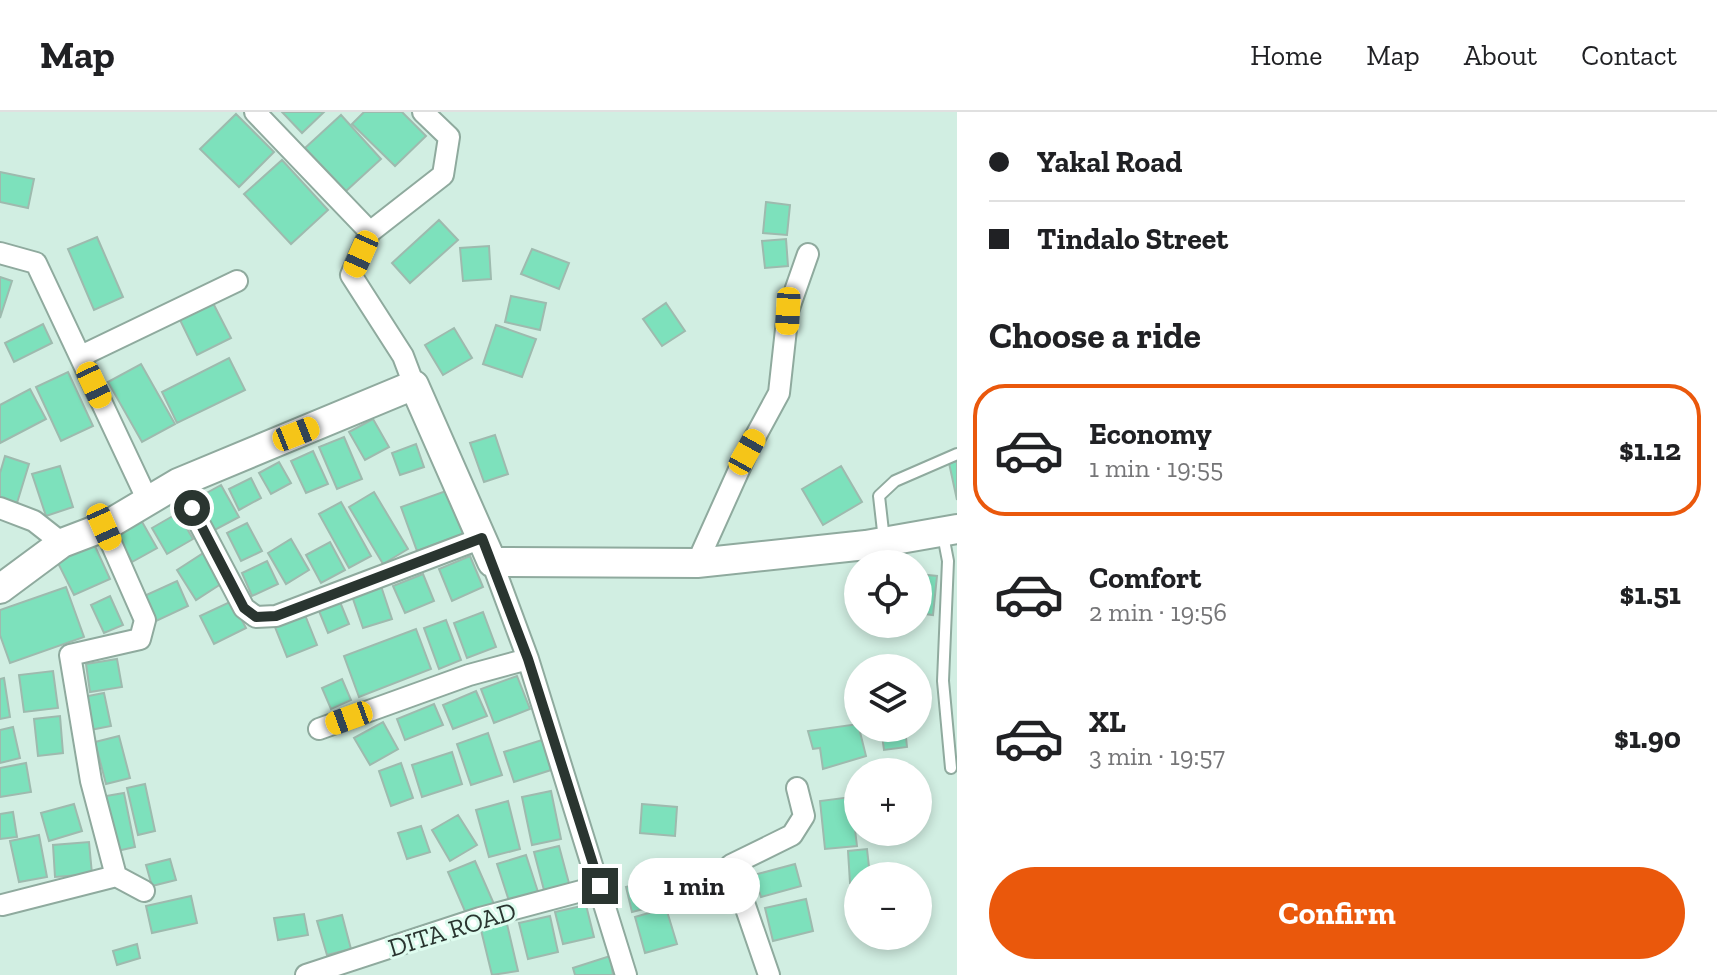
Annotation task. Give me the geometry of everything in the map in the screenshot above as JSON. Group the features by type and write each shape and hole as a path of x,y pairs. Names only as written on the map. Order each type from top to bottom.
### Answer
{"street":[{"path":"255,112 370,232"},
{"path":"423,112 449,137 443,175 370,232 351,275 403,356 487,550 528,659 626,975"},
{"path":"0,253 36,263 148,501"},
{"path":"697,563 747,452 779,393 788,311 808,254"},
{"path":"81,356 237,281"},
{"path":"0,589 62,543 104,527 178,483 414,385"},
{"path":"178,483 244,608 256,617 276,616 487,550 697,563 950,530"},
{"path":"0,508 34,521 62,543"},
{"path":"104,527 145,620 140,639 70,655 91,781 116,876"},
{"path":"319,729 469,675 528,659"},
{"path":"769,975 731,865 792,835 804,816 797,788"},
{"path":"1,902 116,876 144,891"},
{"name":"DITA ROAD","path":"306,975 480,918 600,886"}],"lane":[{"path":"884,541 879,496 895,481 957,454"},
{"path":"950,530 943,681 951,768"}],"building":[{"path":"282,112 324,112 302,133"},
{"path":"364,112 402,112 426,136 395,166 352,124"},
{"path":"236,114 274,152 239,187 200,149"},
{"path":"341,115 381,159 346,191 305,148"},
{"path":"282,160 328,210 291,244 244,194"},
{"path":"0,172 34,179 28,208 0,202"},
{"path":"766,202 790,205 787,235 763,233"},
{"path":"439,220 458,240 410,283 392,263"},
{"path":"97,237 123,297 94,310 68,249"},
{"path":"786,239 788,266 765,268 762,241"},
{"path":"489,246 491,279 463,281 460,248"},
{"path":"532,249 569,263 559,289 521,274"},
{"path":"0,277 12,281 0,318"},
{"path":"511,296 546,303 540,330 505,322"},
{"path":"213,303 231,338 197,355 180,320"},
{"path":"666,303 685,331 662,346 643,319"},
{"path":"43,324 52,343 14,362 5,343"},
{"path":"496,325 536,339 522,377 483,364"},
{"path":"454,328 472,358 443,375 425,345"},
{"path":"229,358 245,390 177,423 162,392"},
{"path":"141,364 175,424 142,442 108,382"},
{"path":"68,372 93,426 61,441 36,387"},
{"path":"30,389 46,419 0,443 0,405"},
{"path":"373,419 389,447 365,460 349,432"},
{"path":"495,435 508,474 484,482 470,443"},
{"path":"344,437 362,479 337,489 319,447"},
{"path":"416,444 424,467 400,475 392,453"},
{"path":"313,451 328,484 306,493 291,461"},
{"path":"5,456 29,464 17,503 0,498 0,473"},
{"path":"957,461 957,500 949,463"},
{"path":"279,462 291,483 271,494 259,473"},
{"path":"60,466 73,507 46,516 32,474"},
{"path":"841,466 862,502 823,525 802,489"},
{"path":"251,478 261,498 239,510 229,489"},
{"path":"221,485 239,517 211,532 194,500"},
{"path":"446,491 463,534 417,551 401,507"},
{"path":"374,492 408,549 383,564 349,507"},
{"path":"341,502 371,556 349,568 319,514"},
{"path":"178,513 193,539 167,554 152,528"},
{"path":"141,520 157,548 132,562 116,534"},
{"path":"247,523 262,551 241,561 227,533"},
{"path":"291,539 309,570 286,584 268,553"},
{"path":"330,542 345,570 321,583 306,555"},
{"path":"94,544 110,579 74,595 57,561"},
{"path":"205,552 224,582 196,600 177,570"},
{"path":"470,556 483,587 452,601 439,569"},
{"path":"267,561 278,584 252,596 242,573"},
{"path":"423,574 434,601 405,613 393,586"},
{"path":"932,575 937,576 932,615"},
{"path":"177,581 188,606 154,622 142,597"},
{"path":"381,586 392,619 363,628 352,596"},
{"path":"66,587 84,637 10,663 0,635 0,610"},
{"path":"110,596 123,625 104,633 91,605"},
{"path":"232,601 246,628 214,644 200,616"},
{"path":"340,602 349,624 328,633 319,611"},
{"path":"483,612 496,647 467,658 454,623"},
{"path":"305,615 317,645 287,657 275,627"},
{"path":"446,620 461,660 439,669 424,628"},
{"path":"416,629 431,669 359,697 344,656"},
{"path":"117,659 122,687 90,692 86,664"},
{"path":"53,671 58,708 24,712 19,675"},
{"path":"517,676 530,709 494,723 481,689"},
{"path":"4,678 10,717 0,719 0,679"},
{"path":"342,679 351,700 331,709 322,688"},
{"path":"476,691 487,716 453,729 443,705"},
{"path":"104,693 111,726 90,730 83,697"},
{"path":"434,704 443,725 405,740 397,719"},
{"path":"60,716 63,753 38,756 34,719"},
{"path":"383,722 398,749 370,765 354,738"},
{"path":"844,726 844,742 862,742 866,756 844,758 844,763 823,769 820,748 813,749 808,731"},
{"path":"13,727 20,758 0,763 0,730"},
{"path":"488,733 502,775 471,785 457,744"},
{"path":"119,736 130,778 106,784 95,742"},
{"path":"542,740 551,770 514,782 504,752"},
{"path":"883,742 906,742 907,747 884,750"},
{"path":"452,752 462,784 422,797 412,765"},
{"path":"26,763 31,792 0,797 0,768"},
{"path":"401,763 413,798 391,806 379,771"},
{"path":"145,784 155,831 138,835 127,788"},
{"path":"551,791 561,839 532,845 522,797"},
{"path":"124,793 135,847 117,851 106,796"},
{"path":"844,798 844,846 857,846 825,849 820,801"},
{"path":"508,801 520,849 489,857 476,810"},
{"path":"74,804 82,831 49,841 41,813"},
{"path":"642,804 677,807 675,836 640,833"},
{"path":"13,812 17,837 0,839 0,814"},
{"path":"458,815 477,845 450,861 432,830"},
{"path":"421,826 430,852 407,859 398,833"},
{"path":"39,835 47,877 19,882 10,841"},
{"path":"89,842 92,874 55,877 53,845"},
{"path":"559,846 570,887 545,894 534,852"},
{"path":"867,849 868,862 849,862 848,851"},
{"path":"526,855 539,895 510,904 497,864"},
{"path":"170,859 176,880 152,886 146,865"},
{"path":"475,861 494,904 467,916 448,872"},
{"path":"699,861 707,901 674,907 666,868"},
{"path":"795,864 801,886 761,897 754,875"},
{"path":"653,880 659,905 632,912 626,887"},
{"path":"191,896 197,923 152,933 146,906"},
{"path":"806,899 813,931 773,941 765,908"},
{"path":"586,905 594,937 563,944 555,912"},
{"path":"666,908 677,944 645,953 635,917"},
{"path":"304,914 308,935 278,940 274,918"},
{"path":"342,915 351,949 327,955 317,921"},
{"path":"550,916 558,952 528,959 519,923"},
{"path":"507,924 518,971 492,975 481,930"},
{"path":"137,944 140,958 117,965 113,951"},
{"path":"610,956 613,975 575,975 573,968"}],"route":[{"path":"192,508 244,608 256,617 276,616 482,538 528,659 600,886"}]}
